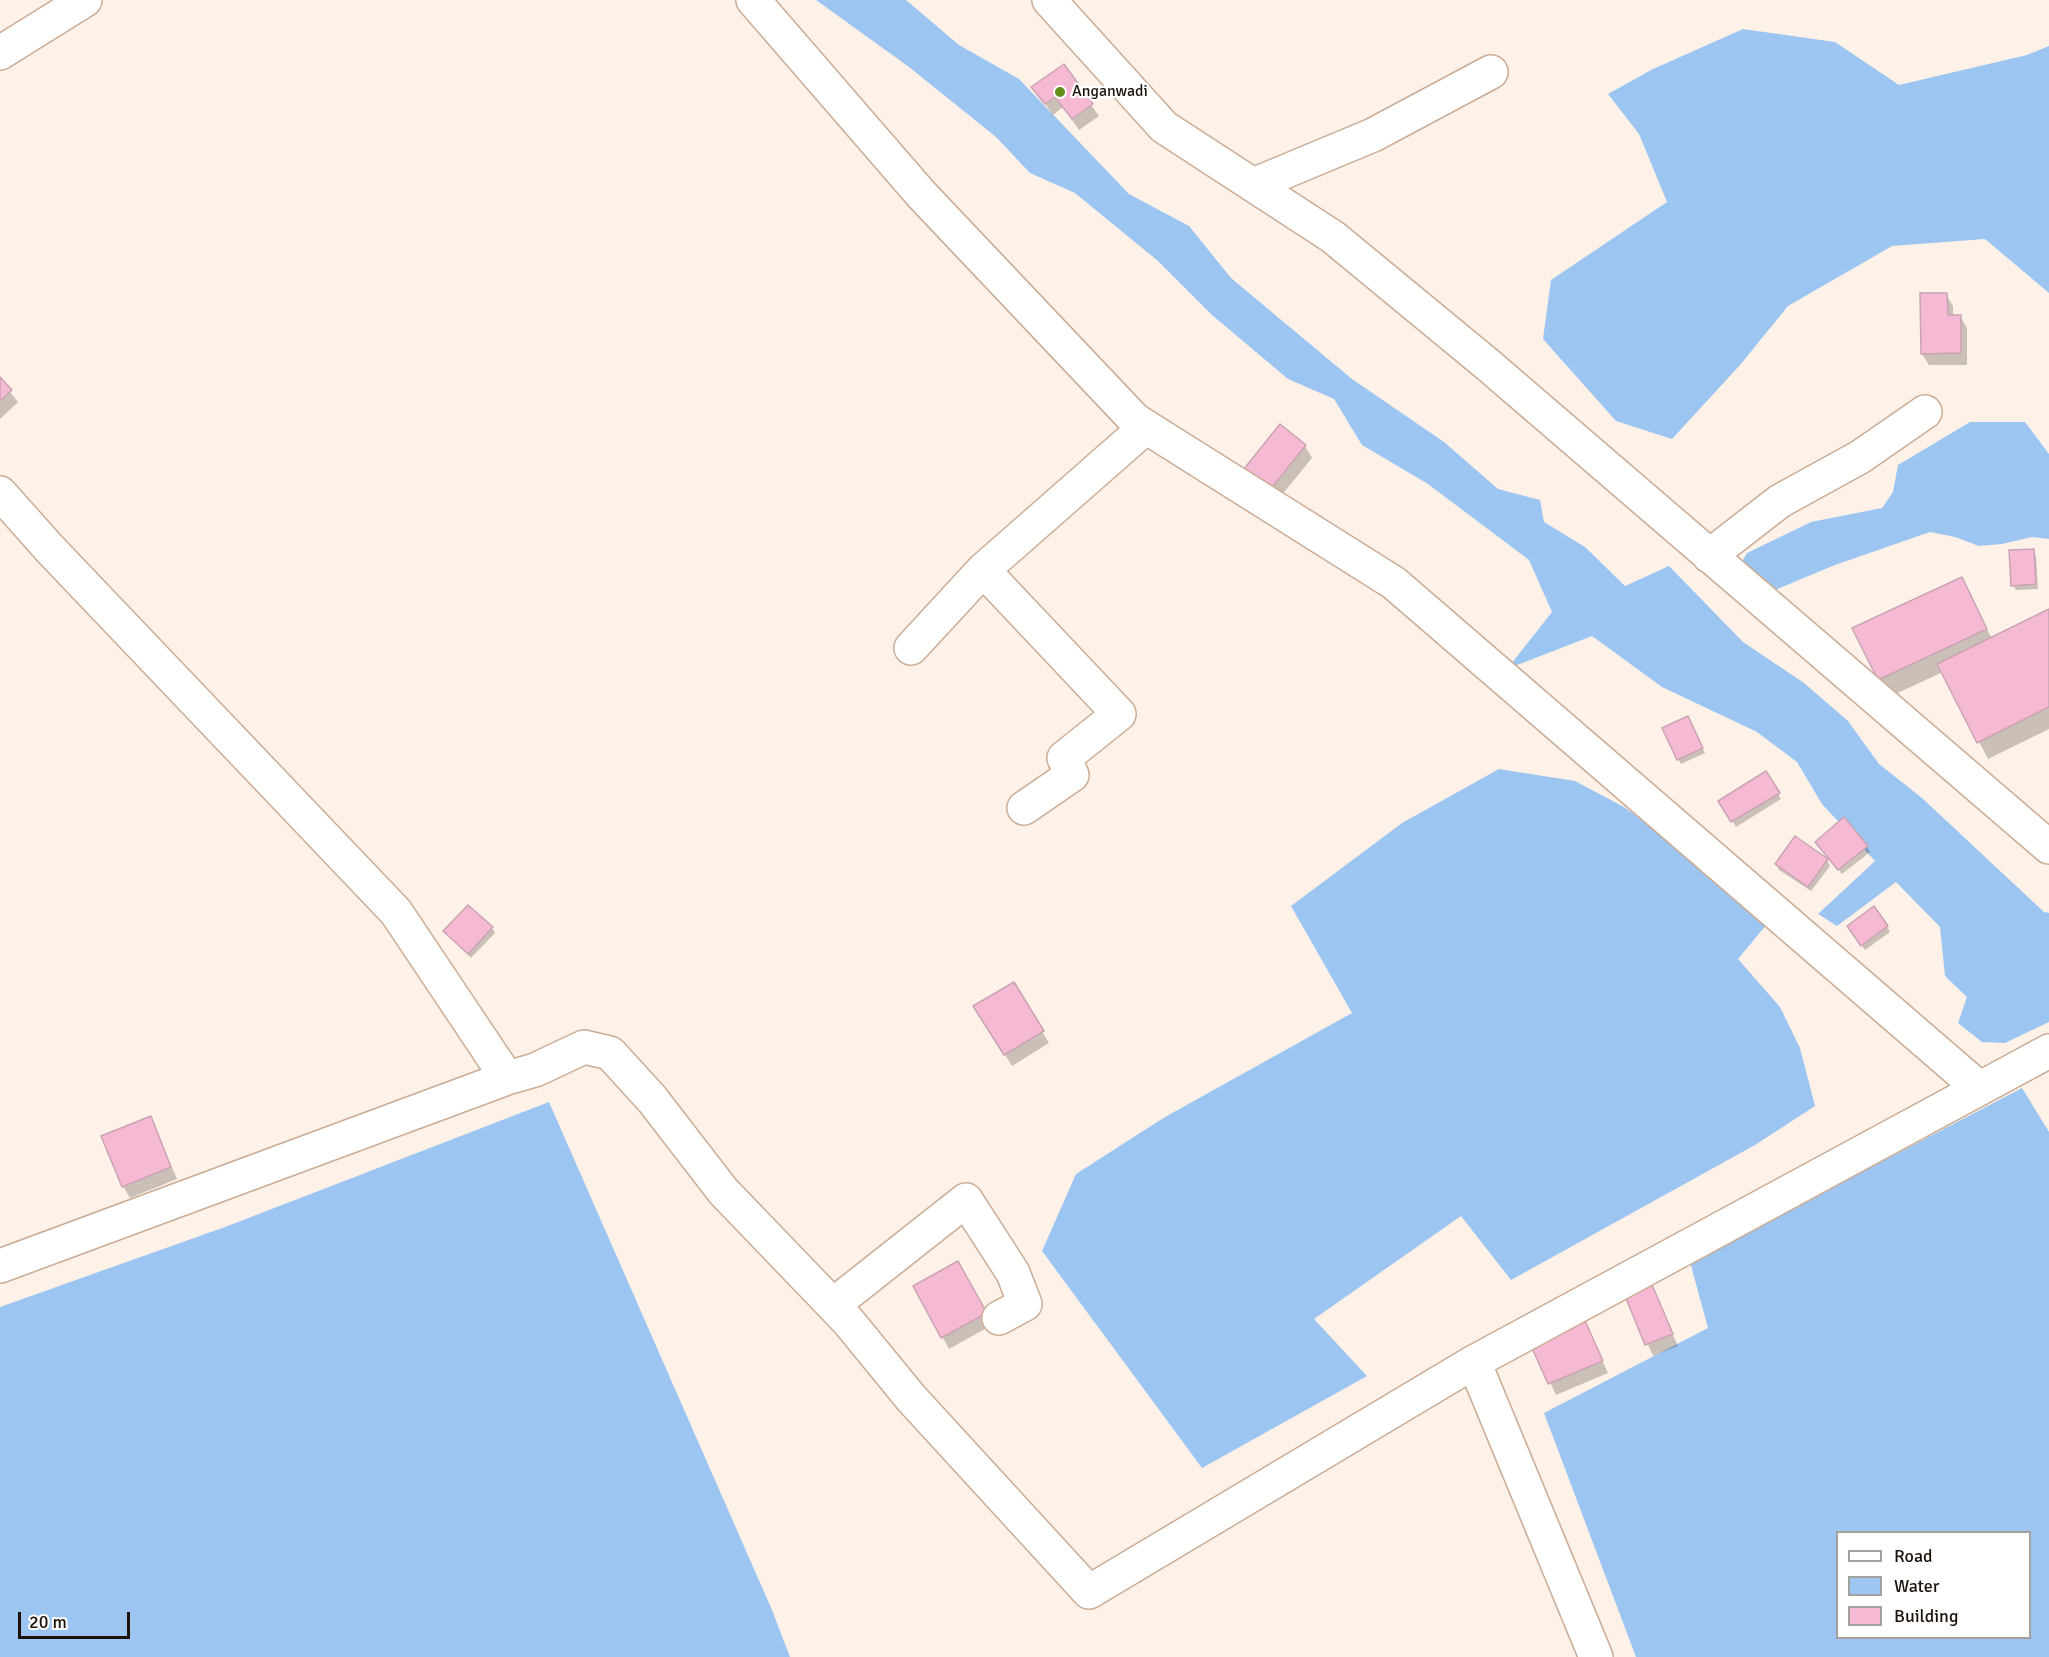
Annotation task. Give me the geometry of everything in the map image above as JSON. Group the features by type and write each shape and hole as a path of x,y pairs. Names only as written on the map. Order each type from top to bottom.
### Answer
{"street":[{"path":"0,53 85,0"},
{"path":"753,0 921,194 1136,420 1394,583 1979,1088"},
{"path":"1049,0 1164,127 1333,237 1487,364 2049,846"},
{"path":"1253,185 1373,135 1491,72"},
{"path":"1709,556 1780,501 1860,457 1925,412"},
{"path":"911,648 983,570 1146,427"},
{"path":"0,492 49,548 396,912 507,1078"},
{"path":"983,570 1119,714 1064,758 1072,775 1024,808"},
{"path":"0,1266 507,1078 535,1070 584,1047 610,1053 651,1099 723,1191 833,1305 911,1398 1089,1592 1474,1362 2049,1051"},
{"path":"833,1305 966,1200 1013,1273 1025,1304 999,1318"},
{"path":"1474,1362 1596,1657"}],"water":[{"path":"816,0 906,0 959,45 1019,79 1129,194 1189,226 1231,278 1352,379 1444,442 1498,489 1540,500 1544,522 1585,547 1625,586 1669,566 1743,642 1804,683 1848,721 1879,764 1922,798 2044,912 2049,913 2049,1022 2005,1043 1982,1042 1958,1023 1967,997 1945,976 1940,927 1896,882 1837,926 1818,914 1875,861 1822,804 1797,762 1757,732 1662,687 1592,636 1507,669 1552,612 1529,560 1428,484 1362,445 1334,399 1288,379 1212,315 1158,261 1075,193 1030,173 996,137 909,67"},
{"path":"1743,29 1835,42 1899,85 2027,55 2049,46 2049,293 1985,239 1892,246 1788,306 1740,365 1672,439 1616,421 1543,339 1551,280 1667,202 1639,134 1608,94 1653,69"},
{"path":"1970,422 2025,422 2049,454 2049,539 2032,537 2002,544 1979,546 1955,537 1930,532 1835,565 1770,592 1739,567 1747,553 1811,522 1882,508 1893,492 1898,465"},
{"path":"1499,769 1575,781 1624,807 1743,892 1772,918 1738,959 1780,1007 1800,1048 1815,1106 1755,1145 1511,1280 1461,1216 1314,1319 1367,1376 1202,1468 1042,1251 1076,1174 1165,1117 1352,1013 1291,906 1402,823"},
{"path":"2022,1088 2049,1132 2049,1657 1636,1657 1544,1413 1708,1328 1690,1262"},
{"path":"549,1102 772,1610 790,1657 0,1657 0,1307 225,1227"}],"building":[{"name":"Anganwadi","path":"1064,64 1093,104 1072,119 1055,97 1045,104 1031,87"},
{"path":"1920,293 1947,293 1948,315 1961,315 1961,353 1921,354"},
{"path":"0,377 12,390 0,401"},
{"path":"1280,424 1306,445 1265,496 1239,475"},
{"path":"2034,549 2036,584 2011,586 2009,550"},
{"path":"1962,577 1987,629 1878,680 1852,628"},
{"path":"2049,609 2049,707 1977,743 1937,664"},
{"path":"1688,716 1703,748 1677,760 1662,728"},
{"path":"1766,771 1780,793 1731,822 1718,801"},
{"path":"1844,817 1868,846 1838,870 1815,842"},
{"path":"1795,836 1828,859 1808,887 1775,864"},
{"path":"468,905 493,927 468,954 443,931"},
{"path":"1874,906 1888,926 1861,946 1847,926"},
{"path":"1014,982 1044,1031 1004,1055 973,1006"},
{"path":"151,1116 171,1167 122,1187 101,1136"},
{"path":"958,1261 987,1313 941,1338 913,1286"},
{"path":"1650,1280 1673,1334 1645,1345 1623,1291"},
{"path":"1583,1316 1603,1361 1548,1384 1528,1339"}],"place":[{"name":"Anganwadi","path":"1060,92"}]}
